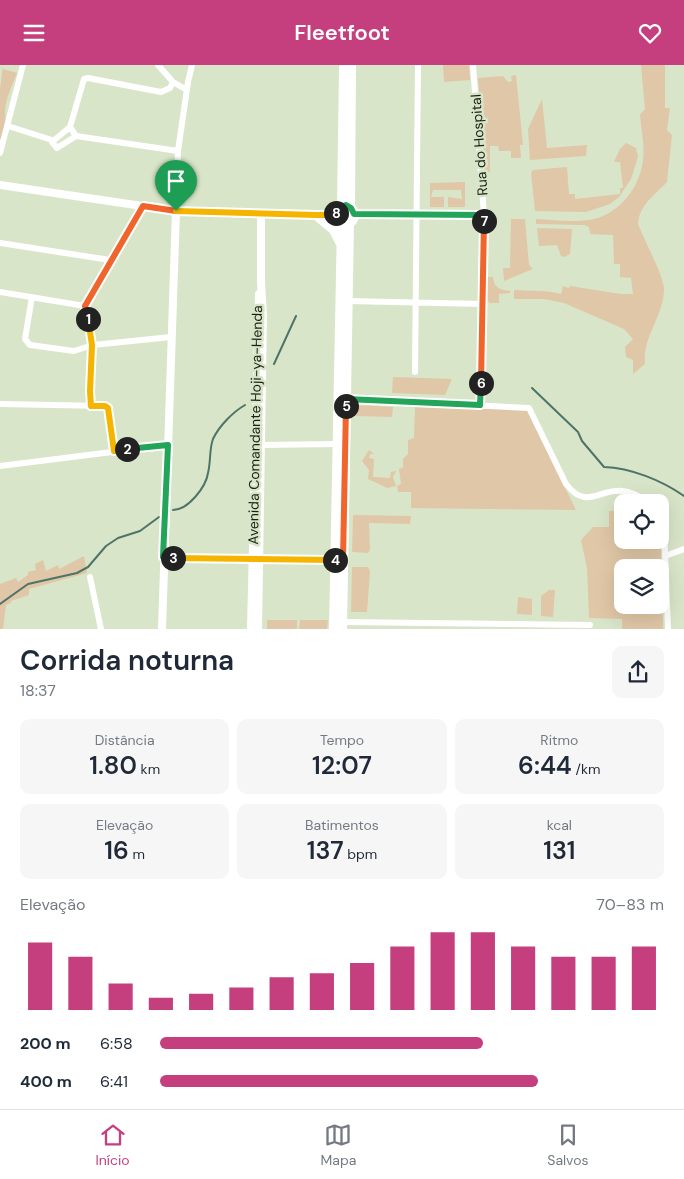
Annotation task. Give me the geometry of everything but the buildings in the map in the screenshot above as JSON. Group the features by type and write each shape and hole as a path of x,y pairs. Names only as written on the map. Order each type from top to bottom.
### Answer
{"main road":[{"path":"339,560 348,301 344,65"},
{"path":"339,627 337,444 341,250 346,215 351,65"},
{"path":"316,215 334,230 341,250"}],"street":[{"path":"0,153 23,65"},
{"path":"158,65 173,82 187,90"},
{"path":"162,629 178,151 192,65"},
{"path":"416,371 418,65"},
{"name":"Rua do Hospital","path":"473,65 484,215 480,405"},
{"path":"52,140 70,127 84,79 88,78 161,91 170,88 173,82"},
{"path":"8,126 52,140 57,148 76,136 178,151"},
{"path":"70,127 76,136"},
{"path":"0,185 176,211 316,215 484,215"},
{"path":"91,406 92,345 85,306 143,206"},
{"name":"Avenida Comandante Hoji-ya-Henda","path":"251,629 261,445 263,306 261,213"},
{"path":"0,243 110,260"},
{"name":"Avenida Comandante Hoji-ya-Henda","path":"258,629 256,559 257,315 261,282"},
{"path":"0,292 85,306"},
{"path":"32,297 26,342 74,351 92,345 171,337"},
{"path":"348,301 482,304"},
{"path":"346,399 529,408 566,484 573,493 589,498 622,491 633,494"},
{"path":"0,404 105,406 108,408 114,451"},
{"path":"261,445 337,444"},
{"path":"0,465 168,445"},
{"path":"665,549 668,629"},
{"path":"665,556 684,549"},
{"path":"163,557 339,560"},
{"path":"90,577 101,629"},
{"path":"339,627 590,625"}],"shaded area":[{"path":"3,65 3,69 17,73 7,98 5,131 0,140 0,89"},
{"path":"443,65 469,65 470,80 444,82"},
{"path":"641,65 665,65 665,108 670,108 667,130 672,135 667,182 644,206 639,217 638,224 657,267 664,289 661,308 647,345 645,364 633,374 633,360 626,357 625,347 633,339 624,329 564,303 544,299 514,299 514,290 544,291 561,294 563,286 569,288 570,286 621,294 633,294 631,278 620,277 620,264 614,264 613,235 590,234 589,227 584,225 536,224 536,219 572,221 594,219 603,216 620,205 633,189 641,170 643,155 640,114 645,109"},
{"path":"516,75 523,145 520,145 521,158 511,158 511,151 499,151 498,146 490,146 490,172 485,172 478,78 503,76 508,82 512,81 511,76"},
{"path":"542,99 547,148 587,145 586,156 530,160 528,129"},
{"path":"626,143 636,148 638,157 631,179 619,197 610,204 586,212 535,211 531,173 533,170 567,167 569,194 575,194 575,199 620,194 620,188 623,188 620,162 614,162 620,149"},
{"path":"465,182 465,207 448,207 448,197 462,199 461,190 433,190 431,197 444,197 444,207 430,207 430,183"},
{"path":"511,219 525,219 529,265 533,269 504,281 503,268 510,268"},
{"path":"537,228 572,229 570,254 564,257 561,256 557,245 539,246"},
{"path":"487,277 493,277 498,288 510,291 510,293 499,294 499,303 490,303 487,300"},
{"path":"393,377 452,379 445,395 392,393"},
{"path":"357,405 393,407 392,417 356,416"},
{"path":"415,407 527,410 576,510 411,508 411,492 398,492 397,486 401,484 399,469 403,467 403,459 408,454 408,440 414,438"},
{"path":"369,450 374,454 370,454 369,458 374,459 373,477 390,478 391,472 396,471 393,477 396,486 387,488 368,479 369,470 362,461"},
{"path":"609,511 614,511 614,549 661,549 661,559 614,559 614,614 663,614 663,629 622,629 622,619 589,618 587,568 581,540 593,527 609,527"},
{"path":"353,515 411,516 410,524 369,523 370,550 368,553 352,552"},
{"path":"84,556 87,573 29,589 29,595 11,601 11,603 6,605 3,629 0,629 0,584 16,578 18,582 28,575 28,572 36,570 35,564 43,560 46,571 58,565 59,569"},
{"path":"352,567 368,567 370,571 367,612 351,612"},
{"path":"549,590 555,590 553,617 541,616 541,596"},
{"path":"518,597 532,599 532,615 517,614"},
{"path":"267,620 297,620 297,629 267,629"},
{"path":"300,620 328,620 327,629 299,629"}],"waterway":[{"path":"274,364 296,316"},
{"path":"532,388 578,432 582,441 604,467 635,472 666,485 684,496"},
{"path":"173,510 185,506 200,491 207,479 213,439 227,420 245,405"},
{"path":"0,604 28,584 77,573 88,567 106,546 118,538 140,531 159,517"}],"route":[{"path":"346,205 351,208 354,214 484,215 480,405 346,399 343,560 163,557 168,445 114,451 107,406 91,406 92,345 85,306 143,206 176,211 336,215 339,208 346,205"}]}
